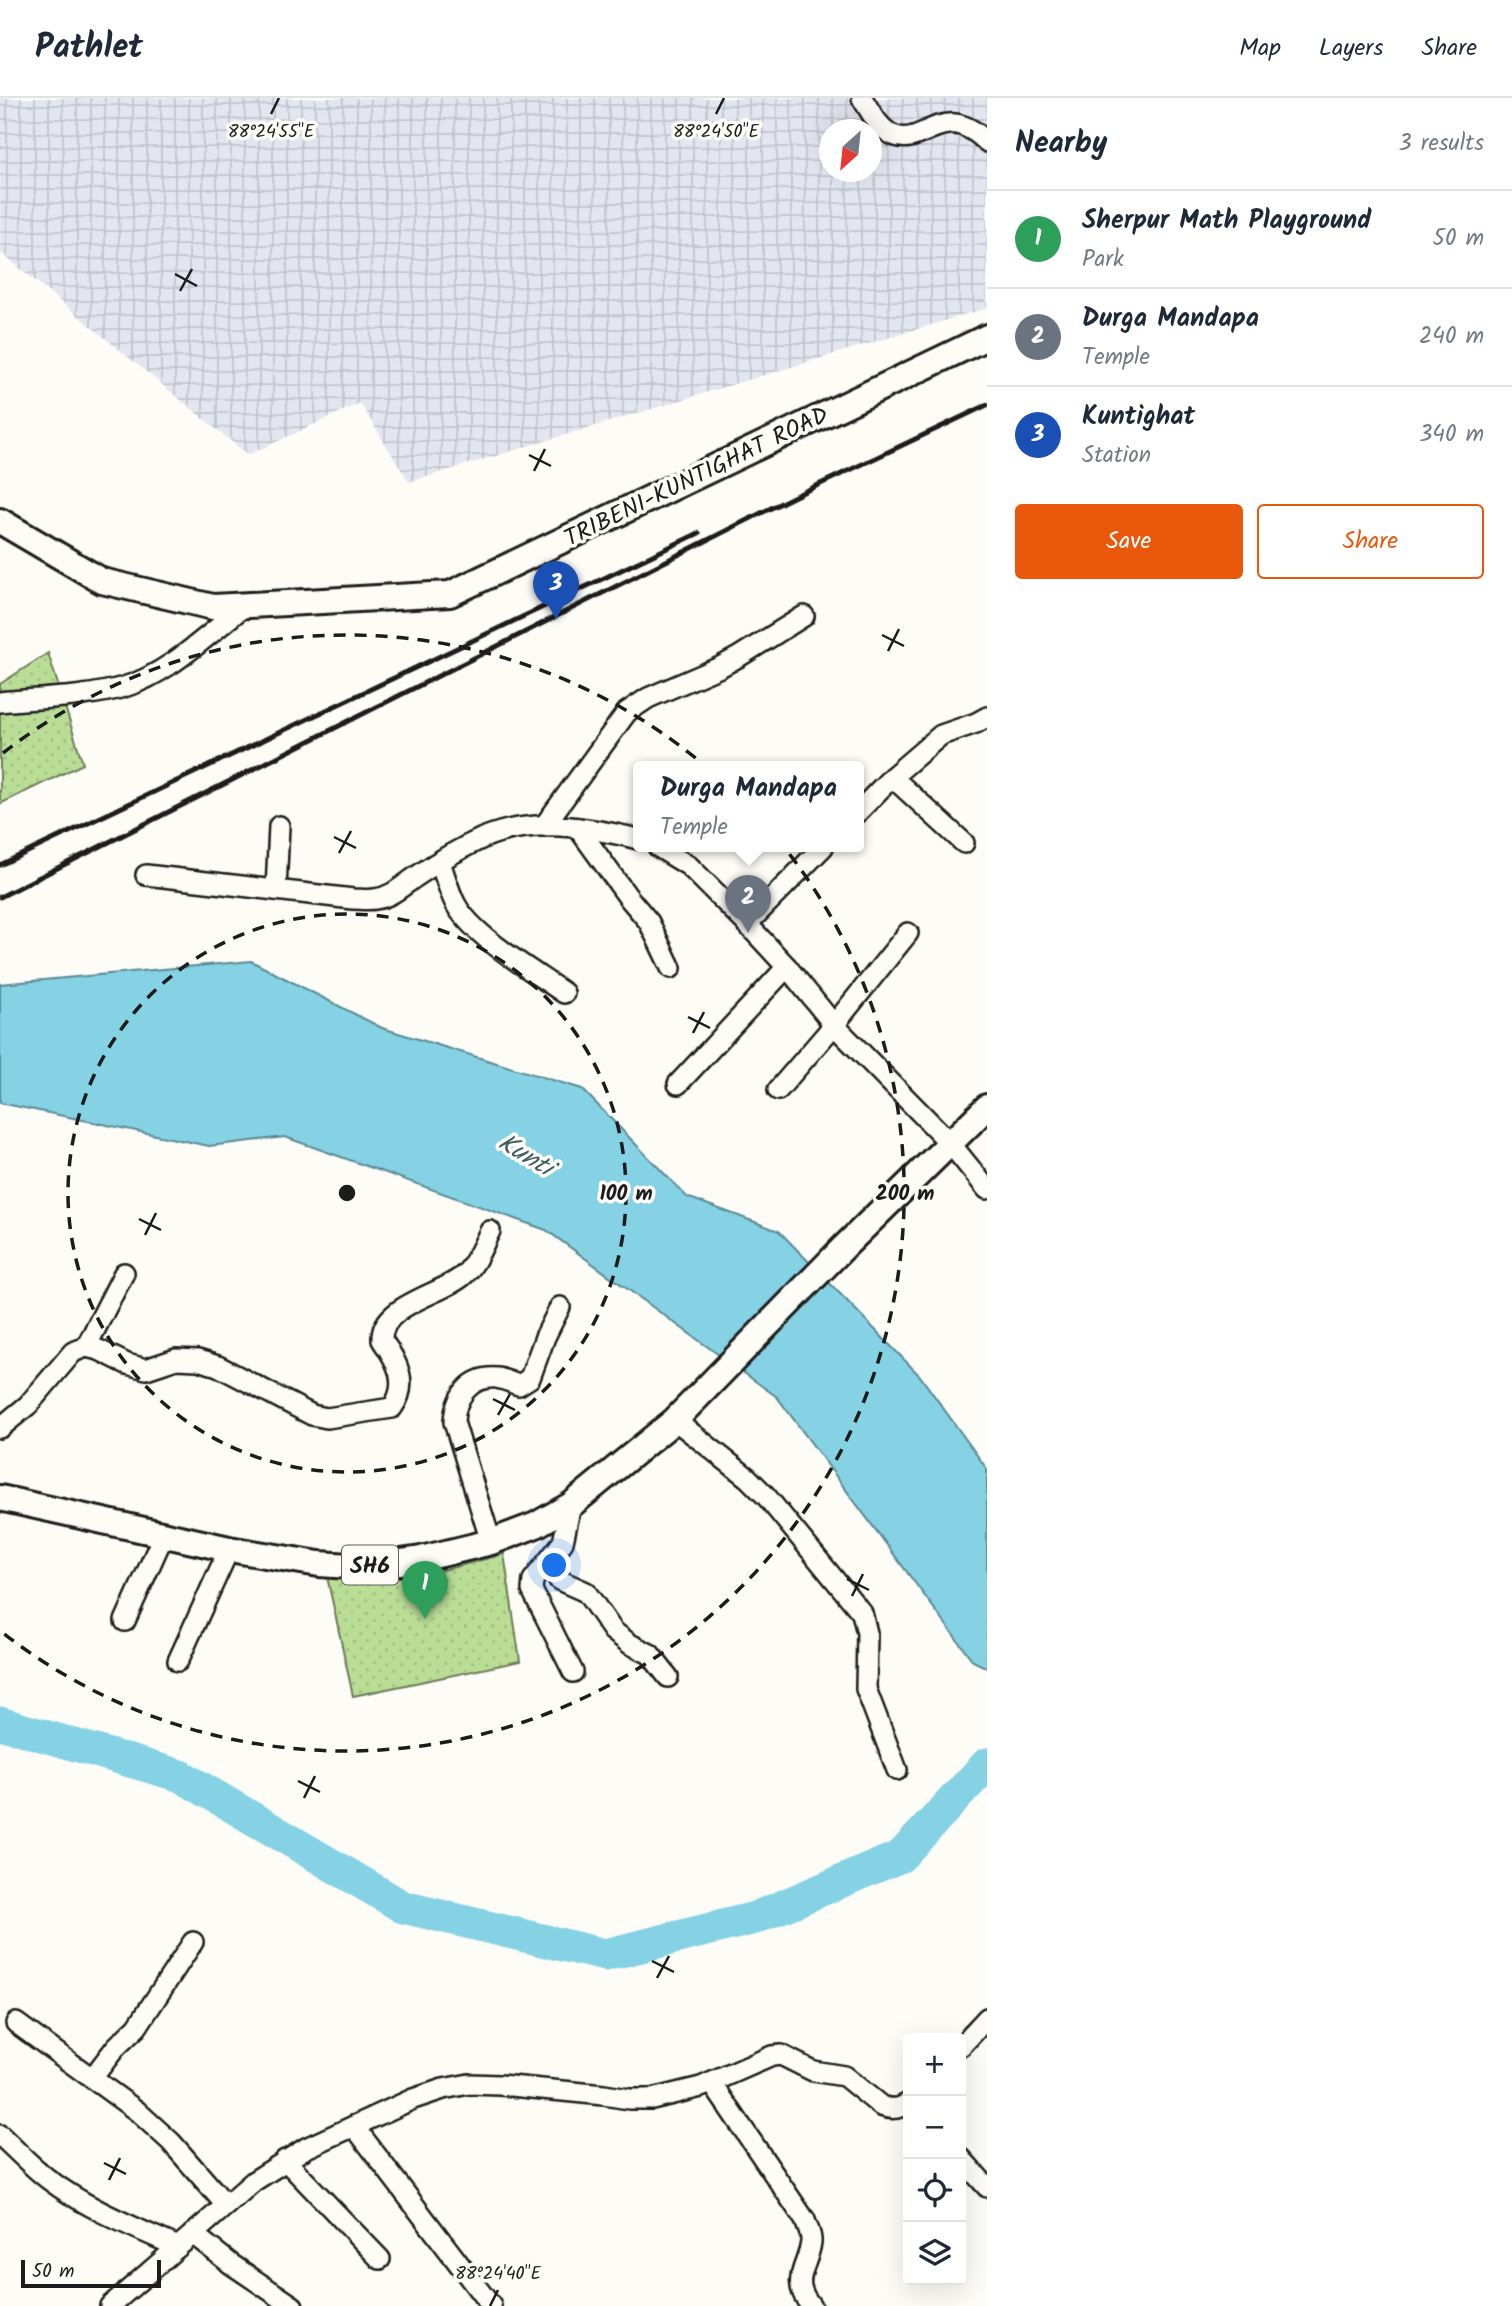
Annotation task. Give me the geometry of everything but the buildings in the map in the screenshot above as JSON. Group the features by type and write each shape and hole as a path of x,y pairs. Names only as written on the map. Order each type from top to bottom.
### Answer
{"main road":[{"name":"TRIBENI-KUNTIGHAT ROAD","path":"2,527 102,581 213,607 450,594 987,337"},
{"name":"SH6","path":"0,1498 229,1549 319,1564 351,1566 422,1559 491,1542 536,1525 571,1505 675,1420 844,1247 987,1107"}],"street":[{"path":"862,98 882,127 891,135 901,138 914,134 936,119 949,117 960,118 975,126 987,142"},
{"path":"0,702 126,686 163,670 246,605"},
{"path":"544,826 627,712 648,698 730,662 803,616"},
{"path":"864,806 941,735 987,717"},
{"path":"892,778 964,843"},
{"path":"276,890 279,826"},
{"path":"146,875 375,899 397,891 416,876 482,838 510,828 578,828 633,838"},
{"path":"578,828 649,922 671,968"},
{"path":"666,852 689,866 747,924 787,967 834,1025 950,1143 987,1189"},
{"path":"747,924 818,852"},
{"path":"440,862 456,905 468,920 481,933 564,993"},
{"path":"778,1090 908,933"},
{"path":"678,1084 787,967"},
{"path":"0,1428 28,1405 73,1352 86,1347 146,1369 176,1359 198,1360 218,1366 312,1415 327,1418 392,1408 399,1397 400,1371 394,1356 382,1340 383,1329 402,1308 466,1274 490,1231"},
{"path":"86,1347 124,1273"},
{"path":"491,1542 454,1422 455,1410 470,1384 498,1378 519,1385 530,1378 545,1337 560,1307"},
{"path":"675,1420 757,1487 862,1613 867,1633 866,1689 897,1770"},
{"path":"571,1505 563,1542 533,1580 531,1590 573,1672"},
{"path":"125,1621 163,1534"},
{"path":"178,1661 229,1549"},
{"path":"547,1564 559,1580 586,1592 613,1631 650,1654 668,1676"},
{"path":"93,2077 116,2047 137,2027 193,1942"},
{"path":"966,2041 987,2018"},
{"path":"16,2022 127,2102 162,2134 226,2205"},
{"path":"110,2306 254,2181 285,2160 413,2099 443,2089 469,2084 500,2085 629,2099 652,2099 676,2095 712,2083 772,2056 781,2056 813,2071 844,2076 888,2109 903,2107"},
{"path":"712,2083 805,2220 812,2240 802,2266 800,2281 805,2298 811,2306"},
{"path":"354,2126 491,2306"},
{"path":"0,2135 48,2179 71,2195 94,2208 185,2240 230,2264 293,2306"},
{"path":"962,2159 987,2187"},
{"path":"285,2160 380,2259"}],"shaded area":[{"path":"0,98 987,98 987,308 409,482 360,403 248,455 0,252"}],"green space":[{"path":"48,653 83,764 0,804 0,684"},
{"path":"504,1554 520,1661 353,1696 326,1572 414,1578"}],"water":[{"name":"Kunti","path":"251,961 382,1028 582,1089 687,1197 779,1231 920,1376 987,1469 987,1668 973,1661 777,1397 546,1230 285,1137 209,1146 0,1103 0,984"}],"waterway":[{"path":"0,1723 181,1776 403,1907 605,1955 755,1918 901,1856 987,1764"}],"railway":[{"path":"0,897 793,497 987,405"},
{"path":"0,865 699,533"}],"place":[{"name":"Kuntighat","path":"556,619"},
{"name":"Durga Mandapa","path":"748,933"},
{"name":"Sherpur Math Playground","path":"425,1619"}]}
